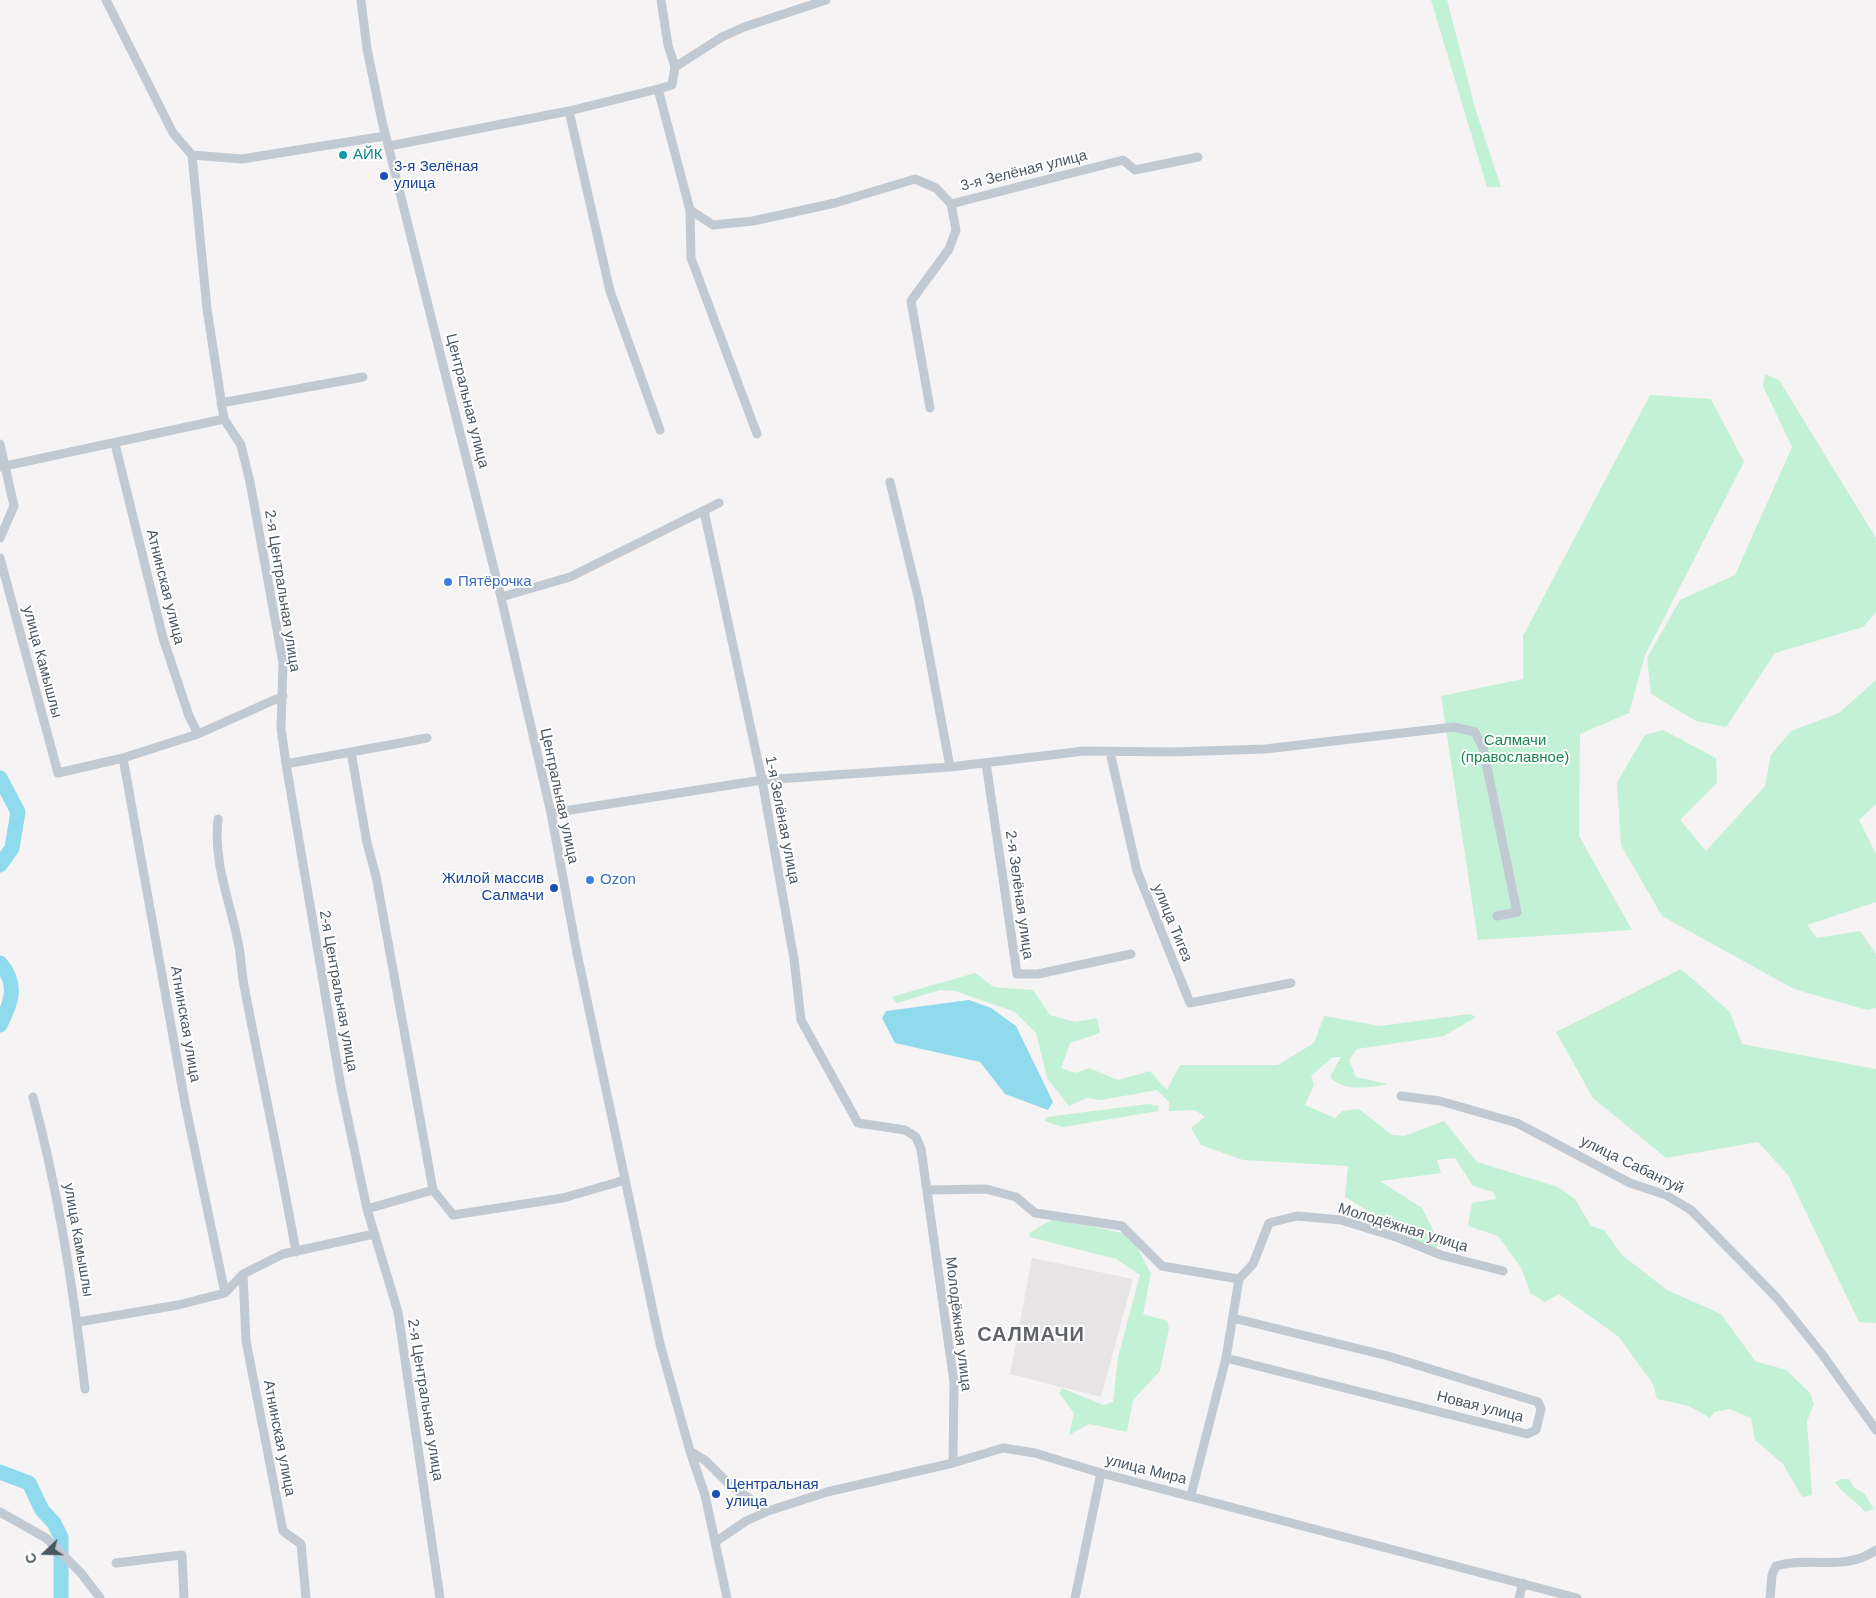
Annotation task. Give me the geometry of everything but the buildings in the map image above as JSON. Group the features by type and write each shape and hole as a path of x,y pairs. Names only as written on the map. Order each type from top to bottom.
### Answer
{"street":[{"path":"106,0 173,133 192,155 242,158 385,136"},
{"name":"Центральная улица","path":"361,0 367,49 385,136 501,597 551,813 577,953 660,1344 690,1451 705,1496 726,1598"},
{"path":"389,146 568,111 672,84 675,67 668,45 661,0"},
{"path":"675,67 722,37 744,27 826,0"},
{"path":"658,89 690,210 691,258 757,434"},
{"path":"568,111 610,291 660,430"},
{"name":"2-я Центральная улица","path":"192,155 207,308 224,419 241,445 254,503 283,663 281,728 286,764 341,1087 367,1209 398,1312 440,1598"},
{"name":"3-я Зелёная улица","path":"690,210 713,225 752,222 834,203 915,179 936,188 951,204 1123,160 1135,170 1198,157"},
{"path":"930,408 911,302 949,249 956,230 951,204"},
{"path":"222,403 363,377"},
{"path":"2,466 115,444 224,419"},
{"path":"0,444 2,466 14,506 0,538"},
{"name":"Атнинская улица","path":"115,444 163,638 189,716 198,734"},
{"path":"890,482 919,602 950,767"},
{"path":"501,597 570,577 719,503"},
{"name":"1-я Зелёная улица","path":"704,510 762,780 794,959 801,1020 858,1123"},
{"name":"улица Камышлы","path":"0,558 58,773 123,758"},
{"path":"123,758 198,734 283,696"},
{"path":"551,813 762,780 950,767 1084,751 1265,749 1454,727 1475,732 1483,748 1517,912 1497,916"},
{"path":"286,764 427,738"},
{"path":"351,752 367,843 376,876 433,1190 453,1215 562,1198 625,1180"},
{"name":"улица Тигез","path":"1110,752 1137,871 1190,1003 1291,982"},
{"name":"Атнинская улица","path":"123,758 185,1103 225,1293"},
{"name":"2-я Зелёная улица","path":"986,763 1017,974 1038,974 1132,954"},
{"path":"218,819 216,838 219,864 239,943 242,977 296,1252"},
{"name":"улица Сабантуй","path":"1401,1096 1440,1101 1517,1123 1630,1183 1666,1195 1691,1210 1777,1298 1822,1354 1876,1430"},
{"name":"улица Камышлы","path":"33,1097 50,1162 78,1322 85,1389"},
{"name":"Молодёжная улица","path":"858,1123 905,1130 916,1138 920,1149 954,1382 953,1463"},
{"path":"927,1190 986,1189 1016,1197 1035,1213 1122,1226 1162,1266 1239,1279 1226,1358 1191,1495"},
{"path":"367,1209 433,1190"},
{"name":"Молодёжная улица","path":"1239,1279 1253,1264 1270,1223 1297,1216 1341,1220 1399,1238 1441,1255 1502,1271"},
{"path":"78,1322 178,1305 225,1293 243,1274 283,1254 374,1234"},
{"name":"Атнинская улица","path":"243,1274 246,1341 283,1531 301,1544 306,1598"},
{"name":"Новая улица","path":"1226,1358 1527,1434 1536,1430 1541,1408 1538,1402 1388,1356 1233,1318"},
{"name":"улица Мира","path":"716,1542 746,1521 768,1511 827,1492 953,1463 1003,1448 1035,1453 1101,1473 1191,1495 1576,1598"},
{"path":"690,1451 706,1461 731,1486 768,1511"},
{"path":"1075,1598 1101,1473"},
{"path":"0,1512 46,1538 81,1573 100,1598"},
{"path":"1770,1598 1772,1576 1776,1566 1793,1561 1843,1564 1864,1559 1875,1552"},
{"path":"116,1563 182,1555 184,1598"},
{"path":"1519,1598 1523,1583"}],"shaded area":[{"path":"1032,1258 1133,1279 1101,1397 1010,1374"}],"green space":[{"path":"1431,0 1447,0 1475,108 1501,187 1487,187"},
{"path":"1765,374 1779,380 1876,538 1876,612 1863,627 1775,653 1726,727 1696,721 1651,694 1647,658 1680,600 1735,575 1792,447 1763,386"},
{"name":"Салмачи (православное)","path":"1650,395 1711,399 1744,462 1645,655 1629,713 1580,734 1579,836 1632,930 1478,940 1441,696 1523,679 1523,636"},
{"path":"1876,680 1876,804 1859,820 1876,854 1876,902 1807,925 1817,938 1860,931 1876,954 1876,1008 1867,1010 1794,989 1662,916 1621,845 1617,782 1645,735 1663,730 1716,758 1717,783 1680,820 1706,851 1765,786 1771,755 1791,731 1839,713"},
{"path":"1681,969 1730,1012 1742,1044 1876,1069 1876,1323 1859,1322 1788,1175 1758,1142 1666,1158 1593,1098 1556,1032"},
{"path":"975,973 994,987 1033,990 1050,1015 1076,1022 1097,1018 1100,1033 1070,1043 1061,1068 1075,1073 1089,1068 1118,1080 1150,1071 1167,1090 1180,1065 1278,1065 1314,1043 1324,1016 1380,1026 1470,1014 1476,1017 1444,1036 1357,1049 1349,1060 1356,1077 1388,1084 1358,1088 1342,1085 1330,1077 1341,1057 1333,1057 1311,1076 1314,1085 1305,1105 1335,1118 1342,1111 1359,1109 1392,1135 1404,1136 1444,1121 1477,1162 1558,1187 1575,1199 1591,1226 1604,1230 1622,1255 1667,1290 1721,1314 1755,1361 1786,1370 1810,1393 1814,1404 1807,1421 1812,1495 1802,1497 1783,1464 1755,1440 1751,1418 1730,1409 1714,1412 1710,1418 1689,1406 1657,1399 1653,1384 1619,1337 1559,1294 1545,1302 1530,1293 1522,1269 1498,1236 1468,1226 1472,1203 1496,1199 1493,1192 1473,1186 1455,1158 1437,1160 1441,1173 1380,1181 1422,1208 1440,1244 1431,1252 1422,1251 1400,1230 1345,1197 1348,1166 1243,1160 1201,1145 1191,1128 1205,1117 1195,1110 1169,1111 1169,1102 1157,1090 1101,1100 1087,1098 1069,1106 1047,1078 1036,1033 1015,1012 955,991 940,990 897,1003 891,997"},
{"path":"1148,1104 1159,1106 1158,1111 1063,1127 1044,1121 1047,1117"},
{"path":"1055,1218 1131,1235 1151,1274 1143,1314 1167,1321 1169,1328 1160,1371 1133,1400 1127,1432 1089,1424 1069,1435 1074,1413 1059,1393 1062,1388 1103,1405 1113,1402 1118,1357 1140,1275 1116,1259 1030,1237 1029,1233"},
{"path":"1849,1479 1854,1488 1864,1493 1874,1509 1865,1512 1835,1482"}],"water":[{"path":"969,1000 991,1008 1016,1026 1053,1102 1048,1110 1005,1094 980,1062 895,1043 882,1018 886,1011"}],"waterway":[{"path":"0,778 18,812 12,848 0,865"},
{"path":"0,963 6,971 11,986 8,1009 0,1025"},
{"path":"0,1472 29,1483 42,1510 54,1523 61,1537 61,1598"}],"place":[{"name":"АЙК","path":"343,155"},
{"name":"3-я Зелёная улица","path":"384,176"},
{"name":"Пятёрочка","path":"448,582"},
{"name":"Ozon","path":"590,880"},
{"name":"Жилой массив Салмачи","path":"554,888"},
{"name":"Центральная улица","path":"716,1494"}],"district":[{"name":"САЛМАЧИ","path":"1031,1335"}]}
